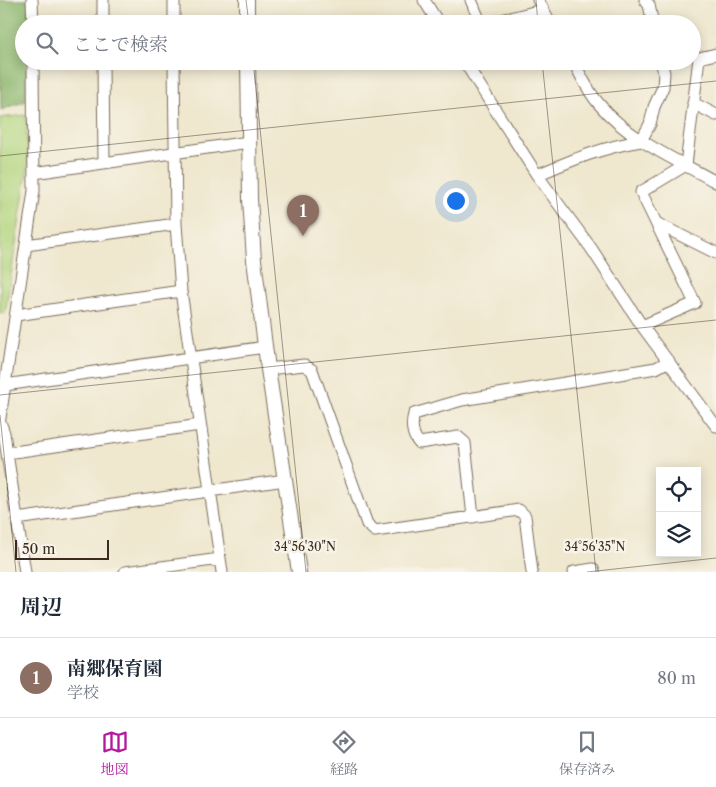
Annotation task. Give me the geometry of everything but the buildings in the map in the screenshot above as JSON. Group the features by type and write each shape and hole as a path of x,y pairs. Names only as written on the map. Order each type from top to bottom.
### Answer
{"street":[{"path":"32,0 32,15"},
{"path":"103,0 103,15"},
{"path":"174,0 174,15"},
{"path":"247,0 247,15"},
{"path":"424,0 433,15"},
{"path":"471,0 477,15"},
{"path":"645,0 649,5 651,15"},
{"path":"511,15 540,5"},
{"path":"701,57 716,54"},
{"path":"25,572 4,433 0,420 34,190 33,70"},
{"path":"104,70 104,163"},
{"path":"174,70 176,224 180,291 222,572"},
{"path":"248,70 250,200 254,260 268,369 299,572"},
{"path":"470,70 537,175 591,248 642,326 716,426"},
{"path":"578,70 598,103 620,125 641,141 716,182"},
{"path":"641,141 650,124 654,107 663,87 663,70"},
{"path":"686,165 697,70"},
{"path":"694,103 716,115"},
{"path":"537,175 576,158 612,146 641,141"},
{"path":"34,173 249,142"},
{"path":"642,326 695,303 641,192 686,165"},
{"path":"656,223 716,253"},
{"path":"26,245 176,224"},
{"path":"16,315 180,291"},
{"path":"5,385 265,347"},
{"path":"473,517 465,443 458,437 419,443 414,438 412,421 414,414 462,400 656,368 669,361"},
{"path":"268,369 304,365 312,370 367,524 375,531 519,510 524,516 532,572"},
{"path":"7,453 200,425"},
{"path":"17,519 285,480"},
{"path":"125,572 220,559"},
{"path":"574,572 593,569 594,572"}],"green space":[{"path":"0,0 28,0 28,15 15,15 15,70 27,70 26,101 1,110"},
{"path":"26,115 28,165 5,314 0,313 0,118"}],"place":[{"name":"南郷保育園","path":"303,236"}]}
